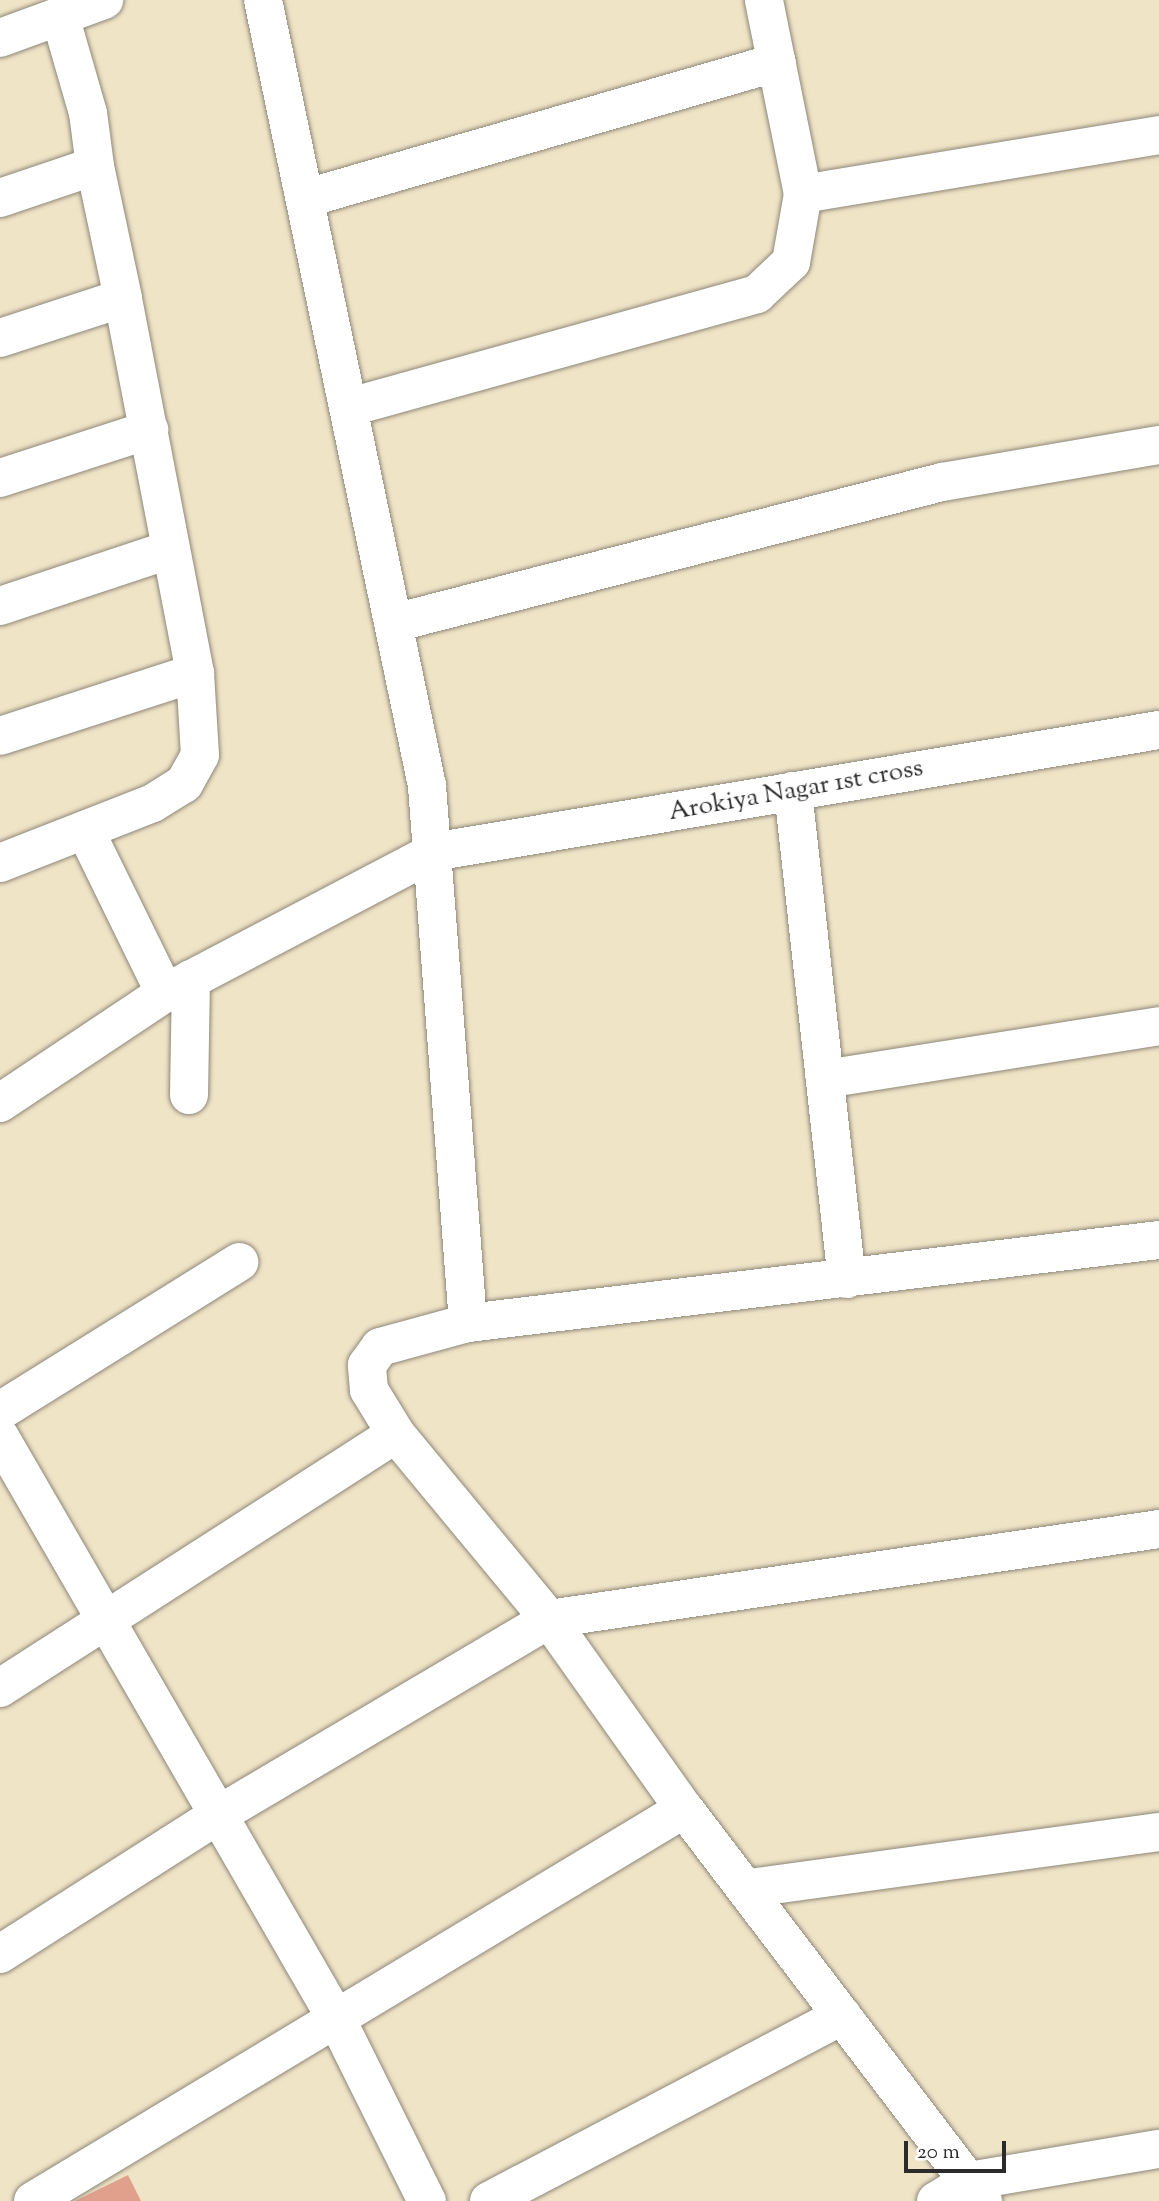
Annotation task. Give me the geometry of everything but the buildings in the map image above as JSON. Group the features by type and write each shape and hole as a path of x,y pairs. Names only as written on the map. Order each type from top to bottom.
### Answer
{"street":[{"path":"0,38 104,0"},
{"path":"263,0 307,198 428,786 468,1323"},
{"path":"350,407 757,294 791,262 803,194 764,0"},
{"path":"0,863 85,830 184,784 200,755 195,673 95,166 89,113 60,16"},
{"path":"307,198 777,62"},
{"path":"803,194 1159,135"},
{"path":"0,198 95,166"},
{"path":"0,338 123,298"},
{"path":"0,478 149,430"},
{"path":"394,623 942,482 1159,444"},
{"path":"0,606 171,549"},
{"path":"0,736 195,673"},
{"name":"Arokiya Nagar 1st cross","path":"0,1103 178,986 433,852 1159,730"},
{"path":"793,791 847,1279"},
{"path":"85,830 178,986 189,1095"},
{"path":"825,1079 1159,1026"},
{"path":"976,2191 842,2016 750,1888 684,1809 549,1619 396,1434 369,1390 367,1365 380,1347 468,1323 1159,1240"},
{"path":"0,1411 239,1262"},
{"path":"0,1688 107,1623 396,1434"},
{"path":"0,1437 338,2022 427,2201"},
{"path":"0,1954 218,1815 549,1619 1159,1529"},
{"path":"33,2201 338,2022 684,1809"},
{"path":"750,1888 1159,1832"},
{"path":"489,2201 842,2016"},
{"path":"936,2201 1159,2149"}]}
